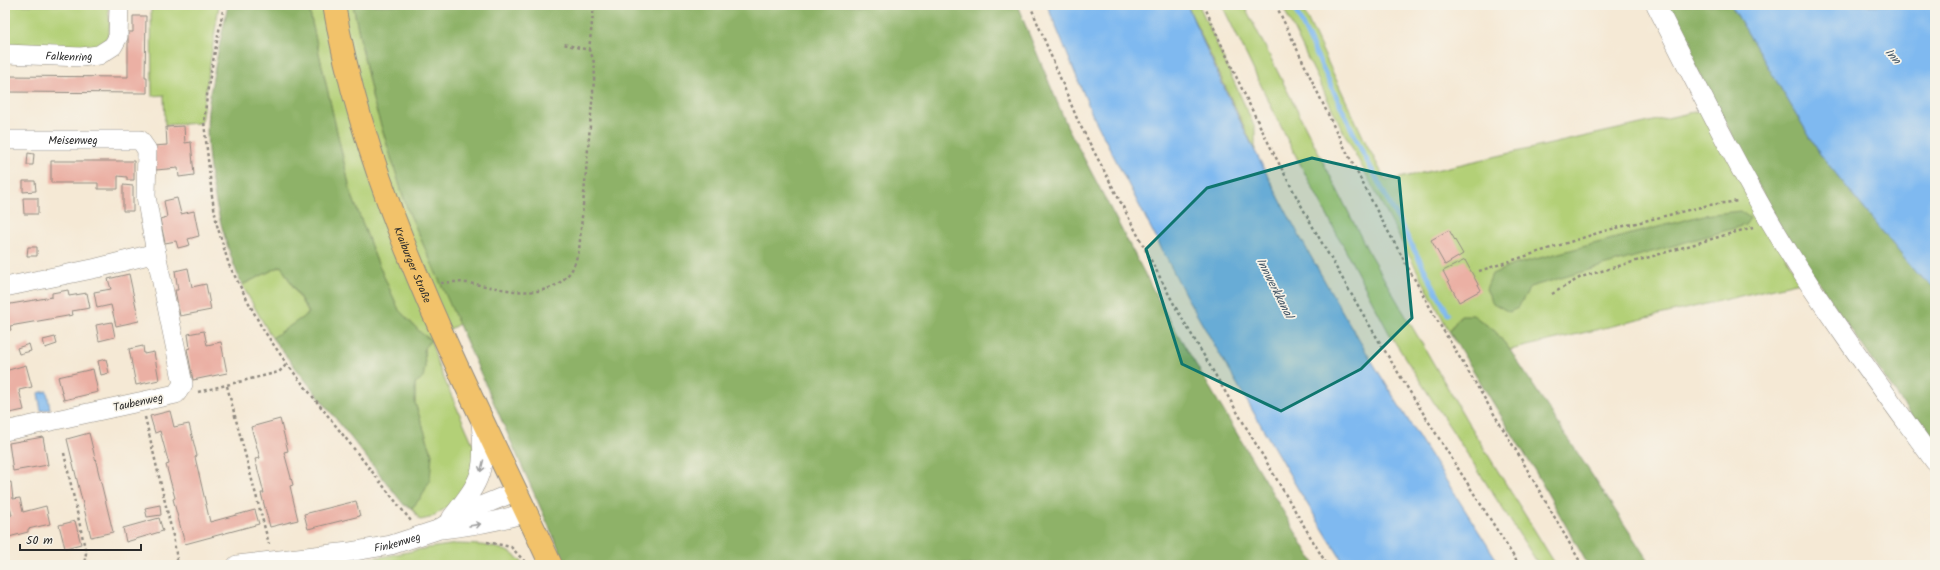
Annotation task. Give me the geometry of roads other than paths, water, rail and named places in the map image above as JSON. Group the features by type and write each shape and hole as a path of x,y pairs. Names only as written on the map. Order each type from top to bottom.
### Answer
{"main road":[{"name":"Kraiburger Straße","path":"334,5 349,72 366,134 389,204 421,285 551,565"}],"street":[{"name":"Falkenring","path":"5,54 81,57 99,55 113,46 118,37 119,5"},
{"path":"1656,5 1711,115 1771,222 1838,327 1935,462"},
{"name":"Meisenweg","path":"5,140 140,140 147,150 146,196 156,253"},
{"path":"5,287 97,268 156,253"},
{"name":"Taubenweg","path":"5,431 176,394 183,384 156,253"},
{"path":"435,530 468,497 477,482 483,464 480,413"},
{"name":"Finkenweg","path":"237,565 274,562 391,545 435,530 466,512 517,491"},
{"name":"Finkenweg","path":"435,530 472,526 510,518 526,512"}],"water":[{"name":"Innwerkkanal","path":"1047,5 1187,5 1253,147 1308,251 1390,391 1500,565 1345,565 1298,489 1186,296 1092,114"},
{"name":"Inn","path":"1731,5 1935,5 1935,288 1916,273 1820,154"},
{"path":"47,391 50,409 41,411 38,393"}],"waterway":[{"path":"1293,5 1362,151 1448,314"}]}
